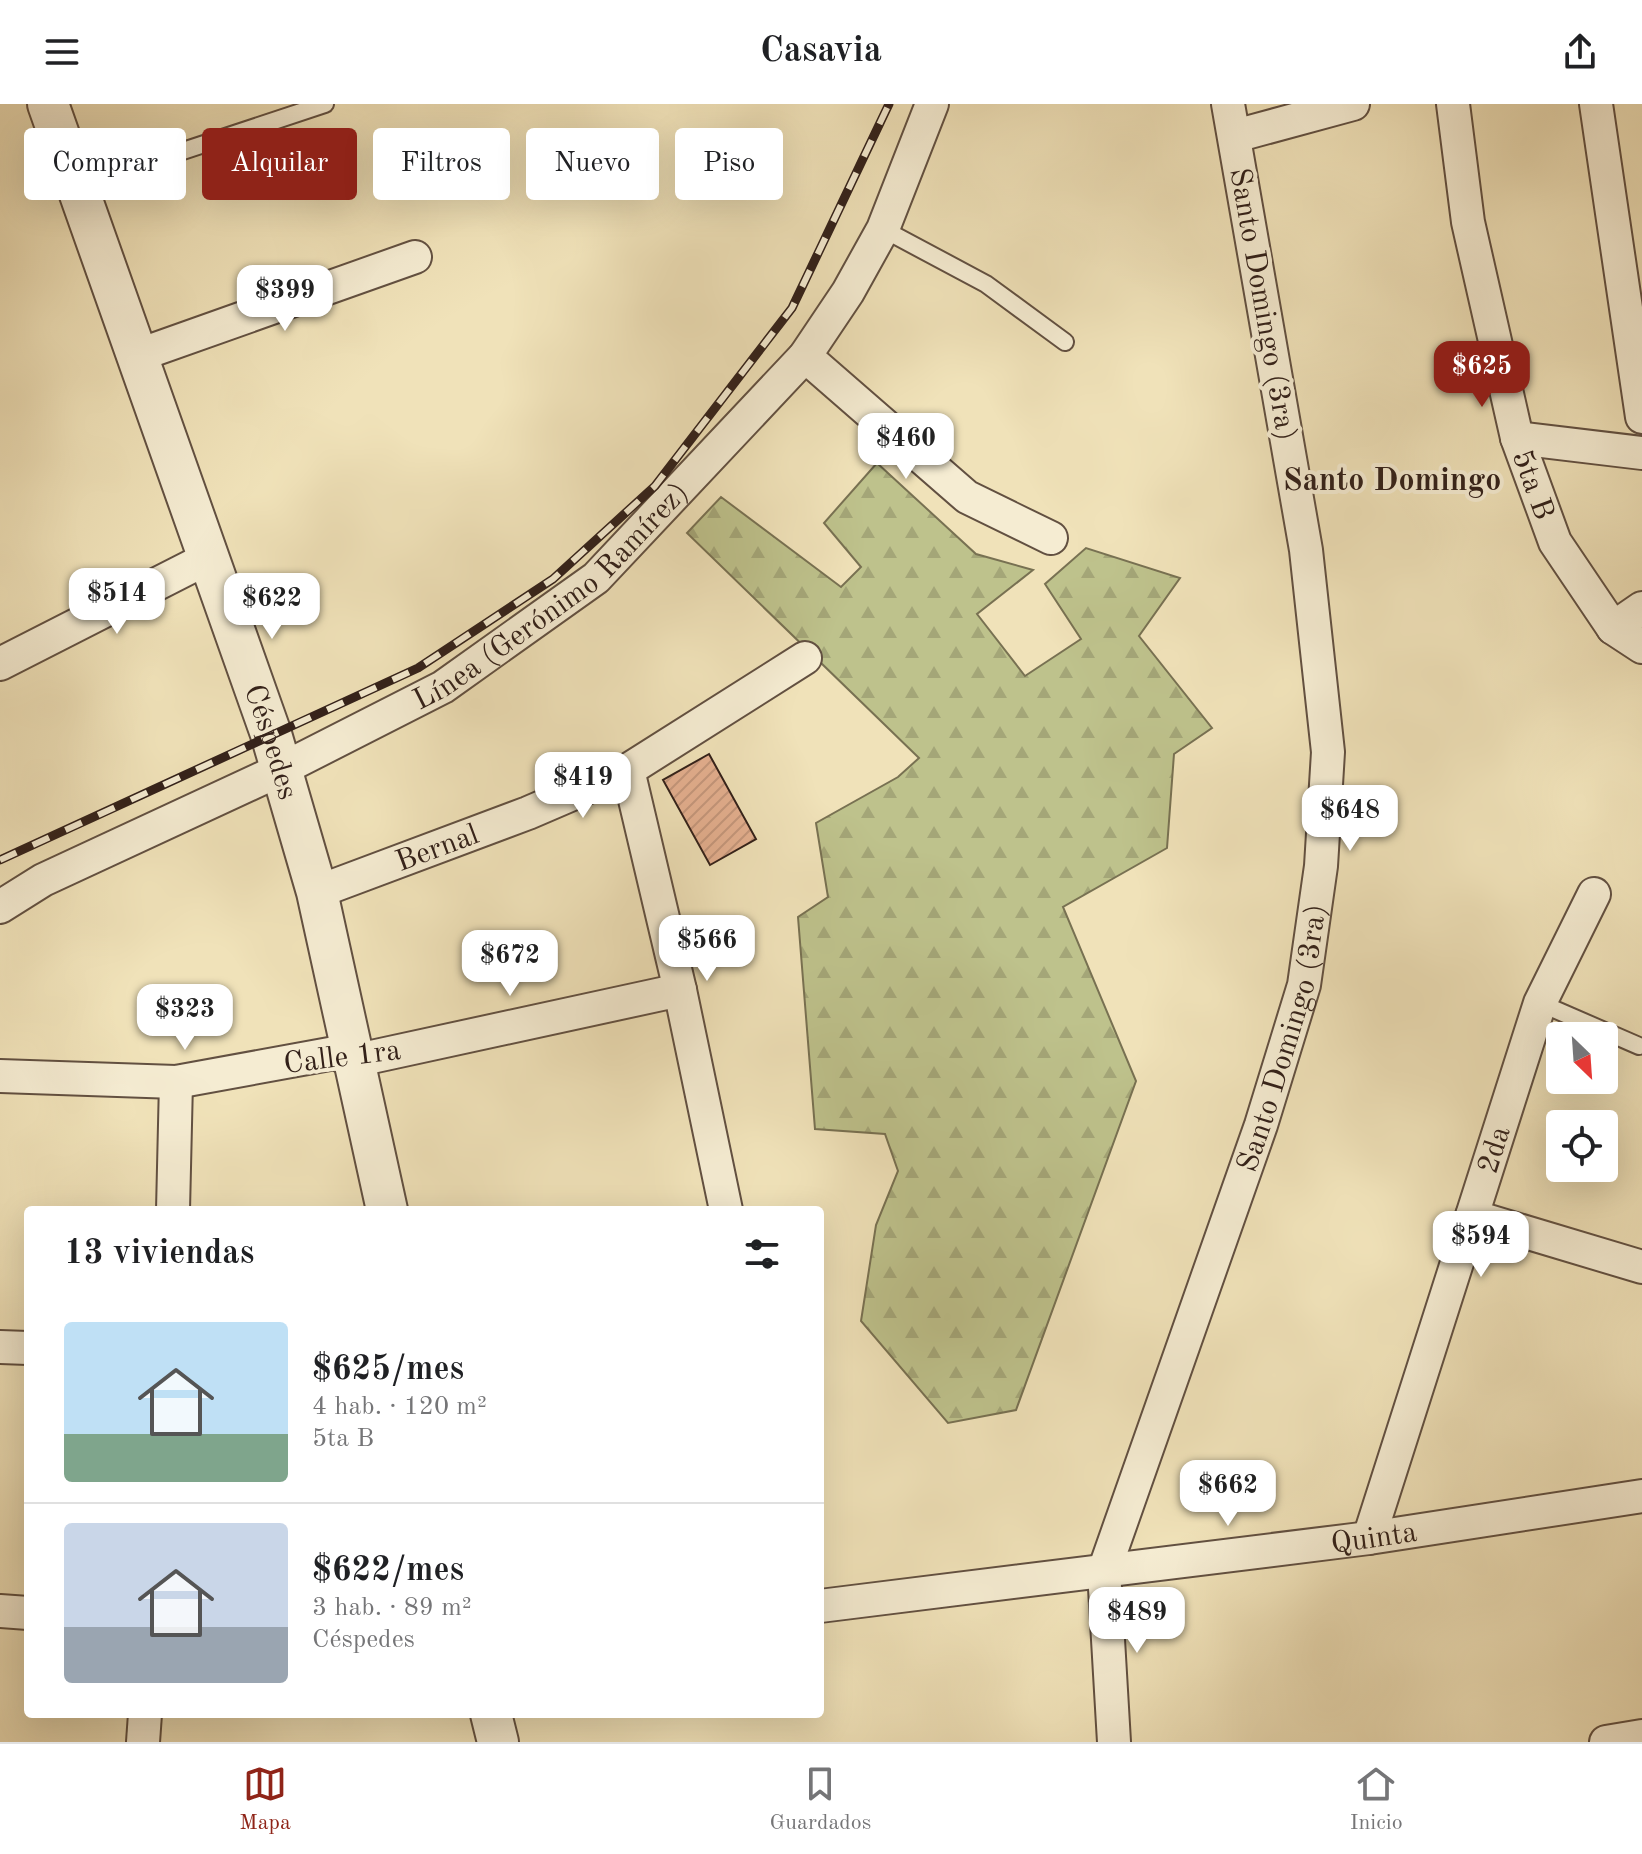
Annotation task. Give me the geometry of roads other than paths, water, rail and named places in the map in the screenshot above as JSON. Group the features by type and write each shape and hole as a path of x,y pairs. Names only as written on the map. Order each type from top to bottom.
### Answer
{"street":[{"name":"Céspedes","path":"48,104 56,128"},
{"name":"Línea (Gerónimo Ramírez)","path":"0,907 43,880 280,770 443,687 596,578 805,356 848,292 883,229 932,104"},
{"name":"Santo Domingo (3ra)","path":"1104,1571 1261,1125 1304,985 1321,866 1328,752 1306,550 1228,104"},
{"path":"1235,136 1353,104"},
{"name":"5ta B","path":"1453,104 1468,222 1517,438 1555,542 1613,628 1642,647"},
{"path":"1596,104 1642,417"},
{"name":"Céspedes","path":"82,200 271,734 317,892 386,1206"},
{"path":"136,356 415,257"},
{"path":"805,356 967,497 1051,538"},
{"path":"1517,438 1642,453"},
{"path":"0,664 208,558"},
{"path":"1613,628 1642,608"},
{"name":"Bernal","path":"317,892 528,813 628,770 805,658"},
{"path":"628,770 680,990 725,1206"},
{"name":"2da","path":"1369,1538 1540,1003 1594,894"},
{"name":"Calle 1ra","path":"0,1076 176,1082 335,1053 353,1061 680,990"},
{"path":"173,1206 176,1082"},
{"path":"1472,1216 1642,1267"},
{"path":"0,1347 24,1348"},
{"name":"Quinta","path":"824,1606 1369,1538 1642,1496"},
{"path":"1104,1571 1114,1742"},
{"path":"0,1611 24,1613"},
{"path":"143,1742 145,1718"},
{"path":"492,1718 498,1742"},
{"path":"1606,1742 1642,1736"}],"lane":[{"path":"186,150 325,104"},
{"path":"883,229 986,284 1065,342"},
{"path":"1540,1003 1639,1046"}],"railway":[{"path":"0,860 418,668 553,579 655,486 792,308 889,104"}],"district":[{"name":"Santo Domingo","path":"1392,479"}]}
